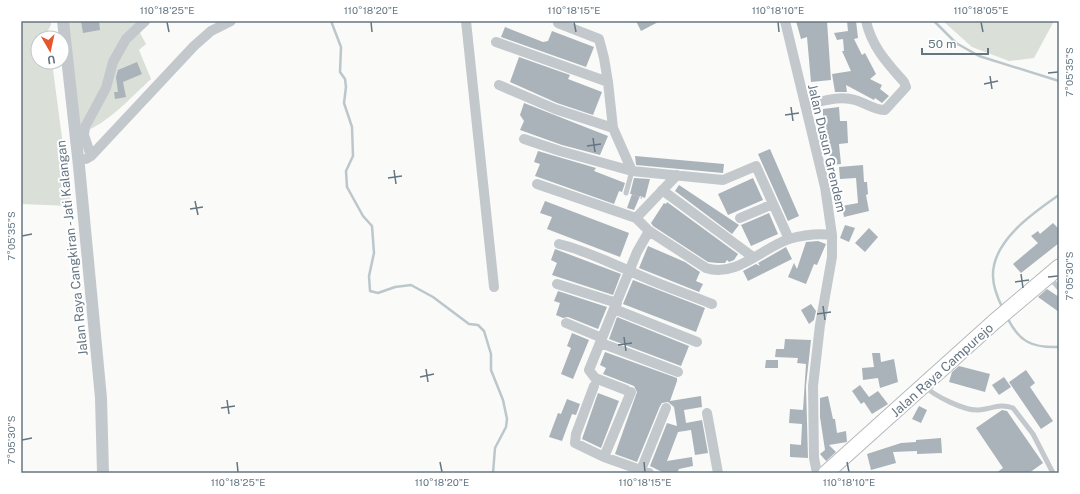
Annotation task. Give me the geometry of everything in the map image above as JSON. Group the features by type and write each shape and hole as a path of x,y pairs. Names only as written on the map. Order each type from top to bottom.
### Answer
{"main road":[{"name":"Jalan Raya Campurejo","path":"826,473 994,322 1054,272"}],"street":[{"name":"Jalan Raya Cangkiran - Jati Kalangan","path":"63,21 101,398 103,473"},
{"path":"91,156 84,136 85,127 106,88 113,62 123,44 126,39 145,21"},
{"path":"78,162 91,156 194,46 211,30 231,21"},
{"path":"466,21 494,288"},
{"name":"Jalan Dusun Grendem","path":"785,21 825,187 832,235 832,257 820,325 813,386 814,458 817,473"},
{"path":"805,105 846,98 856,100 878,110 885,110 906,87 904,82 877,51 871,39 866,21"},
{"path":"558,23 598,39 604,58 613,128 632,171"},
{"path":"496,42 608,82"},
{"path":"499,85 555,109 613,128"},
{"path":"524,139 560,151 632,171 723,180 756,166 789,239"},
{"path":"636,218 677,175"},
{"path":"537,184 636,218 649,231 706,268 712,270 724,270 742,264 789,239 816,233 832,235"},
{"path":"662,190 753,257"},
{"path":"740,218 773,204"},
{"path":"604,457 629,391 594,378 590,374 589,370 637,252 649,231"},
{"path":"559,244 576,248 602,258 712,304"},
{"path":"557,284 615,306 697,342"},
{"path":"566,323 602,341 678,372"},
{"path":"594,386 576,434 575,443 604,457 645,471 666,408"},
{"path":"707,412 718,473"}],"lane":[{"path":"626,193 632,171"},
{"path":"1054,272 1059,288"},
{"path":"924,386 935,395 970,409 978,410 996,405 1013,408 1033,434 1053,473"}],"path":[{"path":"626,193 652,200"}],"shaded area":[{"path":"21,21 51,21 48,30 30,30 30,70 53,70 71,206 21,204"},
{"path":"67,21 149,21 138,29 146,44 139,50 151,79 110,117 91,129 81,133 70,45 70,30 68,30"},
{"path":"943,21 1054,21 1034,58 1009,61 972,47"}],"building":[{"path":"81,21 99,21 100,30 83,33"},
{"path":"636,21 660,21 641,31"},
{"path":"796,21 827,21 831,80 811,82 807,37 801,39"},
{"path":"847,21 856,21 858,38 854,39 862,55 865,53 876,74 870,79 882,85 880,89 889,96 882,103 875,98 874,100 846,85 847,92 835,92 832,74 851,71 842,51 844,51 843,39 837,40 834,33 848,31"},
{"path":"505,27 543,42 548,41 552,31 594,47 586,67 501,37"},
{"path":"519,57 570,75 568,79 602,92 593,115 557,103 510,82"},
{"path":"137,62 142,74 123,82 126,97 115,99 114,92 118,92 116,77 118,70"},
{"path":"524,103 608,136 600,155 562,145 520,130 524,121 520,115"},
{"path":"839,107 840,121 847,121 848,143 839,144 841,164 830,165 829,145 826,146 825,133 823,133 823,109"},
{"path":"770,149 799,216 788,221 758,154"},
{"path":"538,151 596,168 594,171 625,183 622,192 619,191 614,204 535,176 540,164 534,162"},
{"path":"635,156 724,164 723,173 636,165"},
{"path":"863,165 864,182 867,182 868,194 866,195 869,211 844,217 842,206 858,203 856,178 840,179 839,167"},
{"path":"634,178 650,179 645,198 640,196 634,210 627,208 632,194 630,194"},
{"path":"753,178 763,200 728,215 718,194"},
{"path":"679,185 739,225 732,234 675,191"},
{"path":"545,201 629,233 620,257 547,229 552,217 540,213"},
{"path":"667,202 738,254 734,260 729,262 727,260 725,263 708,262 653,226 651,223 664,203 666,204"},
{"path":"769,213 778,234 751,246 741,225"},
{"path":"1053,223 1059,229 1059,243 1021,273 1013,264 1038,243 1031,236 1038,231 1040,234"},
{"path":"845,225 855,228 849,242 840,238"},
{"path":"869,228 878,237 865,252 855,243"},
{"path":"818,241 826,244 817,265 814,264 806,284 788,277 794,263 797,269 806,242"},
{"path":"648,246 685,262 700,272 696,281 703,284 699,292 639,268"},
{"path":"786,247 792,259 748,281 743,271 756,264 760,266 758,263"},
{"path":"555,249 621,274 613,295 552,275 557,263 551,260"},
{"path":"633,280 705,308 696,332 623,304"},
{"path":"1047,289 1059,297 1059,312 1038,297"},
{"path":"558,291 607,307 598,329 568,317 563,318 556,315 560,303 554,301"},
{"path":"811,304 816,311 814,320 809,324 801,310"},
{"path":"617,317 689,346 681,366 609,339"},
{"path":"572,333 589,340 573,379 561,374 571,348 567,346"},
{"path":"785,339 811,340 806,386 808,458 790,457 790,444 801,445 802,424 789,423 790,409 803,410 806,364 797,363 798,358 775,357 776,349 784,349"},
{"path":"605,352 677,378 670,401 701,396 702,407 684,410 686,423 702,420 708,453 695,455 691,430 678,432 667,461 692,457 693,466 679,469 677,473 664,473 650,466 667,423 677,426 674,407 668,402 662,403 660,406 637,462 615,454 637,392 634,386 603,374 606,368 600,365"},
{"path":"872,353 880,353 881,362 894,359 898,382 880,388 878,378 863,380 862,368 874,367"},
{"path":"766,360 778,360 778,368 765,368"},
{"path":"959,366 990,374 985,392 949,382 952,372"},
{"path":"1026,370 1035,383 1030,387 1053,421 1041,429 1009,382"},
{"path":"1004,377 1011,387 999,395 992,385"},
{"path":"860,385 869,397 878,391 888,404 872,414 864,402 861,404 852,391"},
{"path":"598,393 619,401 601,448 582,439"},
{"path":"828,396 833,419 835,419 837,433 846,431 847,442 829,445 836,452 826,461 820,454 825,450 820,417 820,398"},
{"path":"567,399 580,404 576,415 572,414 562,441 549,437 558,413 561,414"},
{"path":"919,406 927,410 921,423 912,419"},
{"path":"1002,410 1007,411 1043,463 1029,473 996,473 1003,468 976,428"},
{"path":"941,438 942,453 917,454 917,451 893,452 896,463 871,470 867,454 901,443"}],"waterway":[{"path":"331,21 341,47 340,72 345,79 346,87 344,103 352,127 353,156 346,171 347,187 363,216 372,226 374,253 369,276 370,291 378,293 395,287 411,285 433,297 469,324 478,325 484,331 491,354 491,370 503,400 507,419 506,427 495,448 493,473"},
{"path":"934,21 956,43 979,56 1059,81"},
{"path":"1003,309 996,293 993,280 994,263 999,251 1026,219 1059,195"},
{"path":"1007,317 1016,332 1027,342 1034,345 1059,347"}]}
